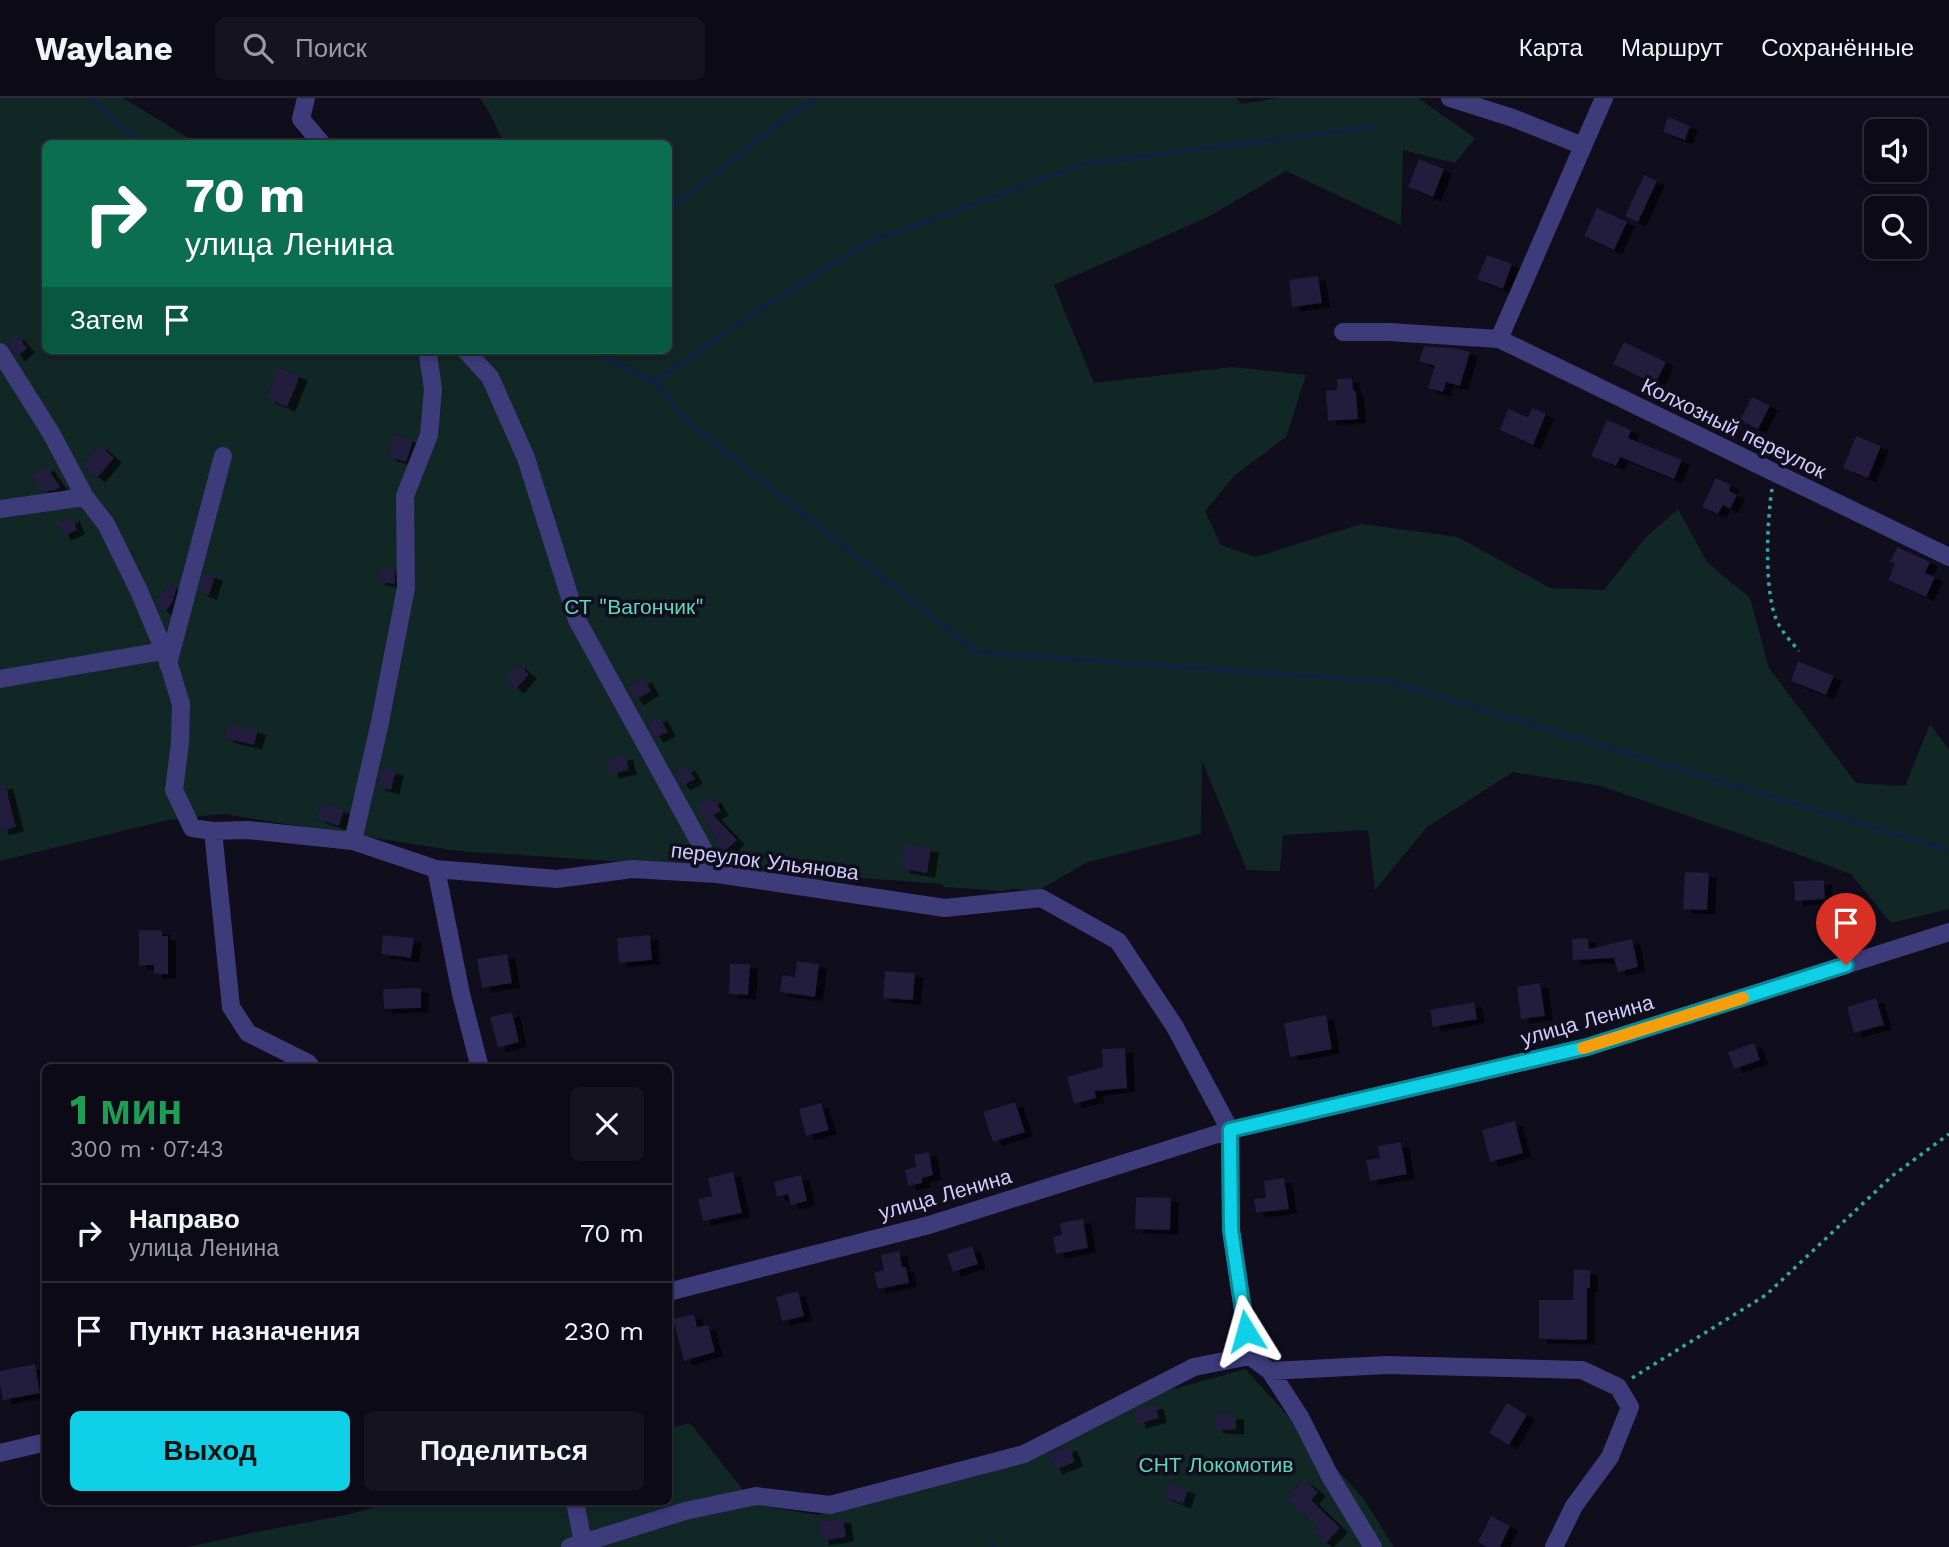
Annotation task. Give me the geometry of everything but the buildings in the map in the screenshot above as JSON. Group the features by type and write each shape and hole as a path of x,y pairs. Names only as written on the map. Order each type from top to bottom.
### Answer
{"street":[{"path":"306,98 301,120 318,140"},
{"path":"1450,98 1513,118 1583,146"},
{"path":"1499,339 1604,98"},
{"name":"Колхозный переулок","path":"1343,332 1499,339 1949,557"},
{"path":"0,352 51,433 85,497 106,524 139,591 166,657 181,704 180,743 174,790 192,828 213,831 231,1007 248,1033 309,1064"},
{"path":"353,841 380,722 406,587 405,496 429,435 433,389 429,354"},
{"path":"469,354 490,377 526,458 577,620 717,874"},
{"path":"166,657 223,456"},
{"path":"0,509 85,497"},
{"path":"0,679 166,657"},
{"name":"переулок Ульянова","path":"213,831 248,830 353,841 436,869 557,880 632,869 717,874 945,908 1041,898 1118,941 1175,1027 1230,1130"},
{"path":"436,869 461,994 479,1064"},
{"name":"улица Ленина","path":"672,1291 929,1225 1230,1130 1587,1047 1949,932"},
{"path":"1230,1130 1231,1230 1250,1356 1270,1371 1300,1417 1330,1476 1373,1547"},
{"path":"575,1505 578,1546 685,1511 756,1496 830,1505 1024,1454 1194,1367 1250,1356"},
{"path":"1270,1371 1387,1365 1582,1370 1618,1387 1630,1407 1610,1457 1573,1506 1553,1547"},
{"path":"0,1453 42,1443"}],"path":[{"path":"1775,473 1769,512 1769,589 1778,624 1799,651"},
{"path":"1618,1387 1766,1296 1892,1175 1949,1134"}],"green space":[{"name":"СТ \"Вагончик\"","path":"0,98 123,98 192,140 42,140 42,354 672,354 672,140 503,140 480,98 1237,98 1241,104 1278,98 1418,98 1475,138 1455,163 1403,150 1401,225 1286,171 1210,216 1054,285 1094,383 1233,367 1306,375 1286,437 1235,475 1205,511 1221,545 1256,557 1361,524 1458,537 1550,588 1604,590 1645,538 1678,509 1707,562 1750,598 1769,668 1856,783 1905,786 1930,724 1949,750 1949,909 1891,923 1851,874 1601,786 1513,772 1427,827 1375,890 1368,830 1283,835 1280,871 1247,870 1202,761 1201,834 1088,862 1037,891 944,887 942,884 824,875 822,884 807,881 805,874 769,871 767,876 731,869 458,851 223,814 168,820 0,861"},
{"name":"СНТ Локомотив","path":"1245,1369 1363,1498 1394,1547 187,1547 383,1505 672,1505 672,1427 690,1423 755,1505 818,1515 864,1501 981,1475 1145,1397"}],"waterway":[{"path":"91,98 137,140"},
{"path":"672,207 815,98"},
{"path":"654,382 762,308 865,244 1083,164 1373,127"},
{"path":"598,354 654,382 689,423 976,652 1391,682 1945,849"},
{"path":"991,1547 993,1543"}],"slow traffic":[{"path":"1583,1048 1743,998"}],"route":[{"path":"1246,1331 1231,1230 1230,1130 1587,1047 1846,965"}]}
